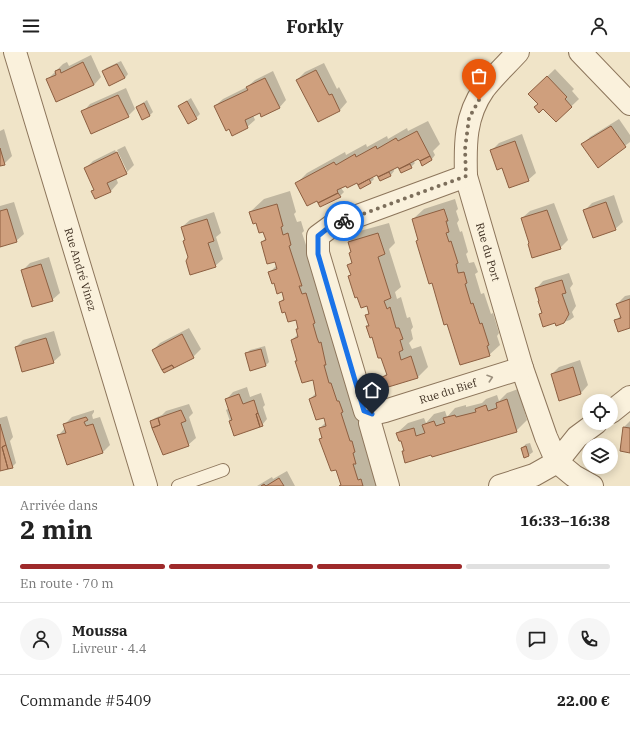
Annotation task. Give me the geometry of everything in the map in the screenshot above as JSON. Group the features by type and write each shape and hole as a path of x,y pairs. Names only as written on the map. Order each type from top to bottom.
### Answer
{"street":[{"name":"Rue André Vinez","path":"15,52 146,486"},
{"name":"Rue du Port","path":"518,52 484,89 469,118 465,149 466,176 522,368 546,437 557,462"},
{"path":"580,52 630,104"},
{"path":"388,486 370,424 372,414 364,411 318,254 318,236 333,224 466,176"},
{"name":"Rue du Bief","path":"372,414 522,368"},
{"path":"618,406 630,397"},
{"path":"500,486 534,475 557,462 577,437 586,430"},
{"path":"557,462 574,476 592,486"}],"lane":[{"path":"178,486 222,470"}],"building":[{"path":"83,62 94,85 56,102 46,79 56,75 55,71 60,69 61,73"},
{"path":"117,64 125,78 109,86 102,71"},
{"path":"316,70 329,95 332,94 340,111 318,122 296,80"},
{"path":"547,76 567,97 565,99 572,107 556,122 543,109 539,113 534,107 538,104 528,94"},
{"path":"265,78 280,108 261,117 260,113 245,120 248,128 232,136 229,129 226,131 214,106 248,90 246,87"},
{"path":"118,95 129,117 91,134 81,111"},
{"path":"187,101 197,119 188,124 178,106"},
{"path":"144,103 150,116 142,120 136,107"},
{"path":"611,126 626,147 598,168 581,144"},
{"path":"417,131 430,156 420,161 418,159 399,169 398,167 378,177 377,175 358,185 357,183 347,188 346,186 337,190 338,193 318,203 317,201 307,206 295,183 334,162 336,165 355,154 356,157 376,146 377,149 396,138 398,141"},
{"path":"515,141 529,181 509,188 502,168 497,170 490,150"},
{"path":"0,148 5,165 0,166"},
{"path":"117,152 127,174 107,183 111,192 95,199 91,191 94,190 84,168"},
{"path":"430,156 432,160 422,166 420,161"},
{"path":"410,164 412,168 401,173 399,169"},
{"path":"389,172 391,176 380,181 378,177"},
{"path":"369,179 371,183 360,189 358,185"},
{"path":"338,193 341,197 320,207 318,203"},
{"path":"606,202 616,230 593,238 583,210"},
{"path":"277,204 283,226 281,227 283,235 288,233 291,245 289,246 302,286 299,286 302,294 306,293 315,323 313,324 317,338 319,343 321,342 326,365 324,365 329,383 331,383 337,401 339,401 343,412 341,413 355,452 353,453 356,464 353,464 358,480 361,479 363,486 339,486 341,485 336,470 331,471 319,439 322,438 319,428 326,426 324,418 316,420 309,399 316,396 313,380 302,383 295,361 297,361 291,340 298,337 296,320 288,322 285,312 282,313 279,302 284,300 282,292 277,294 274,283 272,284 268,272 277,269 275,262 267,264 261,242 266,240 263,232 259,233 256,223 253,224 249,212"},
{"path":"7,209 17,242 0,247 0,211"},
{"path":"444,209 448,221 446,221 449,232 446,233 449,242 451,241 458,263 456,264 458,273 464,272 467,283 465,284 471,304 473,303 480,324 482,323 489,345 487,346 490,356 460,365 447,324 444,325 432,283 429,284 416,241 418,240 412,219"},
{"path":"547,210 561,249 532,258 521,218"},
{"path":"207,219 214,241 208,243 216,267 190,275 186,261 188,257 183,241 185,240 181,227"},
{"path":"378,233 385,254 378,257 391,298 384,301 387,309 390,307 396,328 399,328 403,339 400,340 403,350 399,352 401,360 411,356 418,378 385,388 382,377 387,375 381,358 378,358 372,337 370,338 366,326 369,326 365,315 369,314 367,306 361,308 357,297 355,298 348,276 351,275 347,265 352,263 348,242"},
{"path":"41,264 53,301 32,307 21,270"},
{"path":"562,280 566,293 562,294 569,314 564,323 556,326 555,323 543,327 539,314 542,313 535,288"},
{"path":"630,299 630,328 618,332 614,320 621,318 616,304"},
{"path":"182,334 194,358 174,368 172,365 162,370 152,350"},
{"path":"46,338 54,363 22,372 15,347"},
{"path":"261,349 266,366 250,371 245,353"},
{"path":"172,365 174,368 164,373 162,370"},
{"path":"573,367 581,394 559,401 551,374"},
{"path":"239,394 243,404 254,400 260,427 234,436 229,421 232,420 225,399"},
{"path":"507,399 517,432 432,457 431,455 405,463 401,441 399,441 396,433 414,428 416,436 425,433 422,425 434,421 436,426 445,423 443,418 455,415 456,417 476,412 475,409 486,405 488,411 497,408 496,403"},
{"path":"181,410 186,421 181,423 189,446 163,455 152,428 160,425 158,418"},
{"path":"258,413 263,426 260,427 256,414"},
{"path":"86,417 88,420 84,422 86,426 93,424 103,453 67,465 57,435 66,433 63,424"},
{"path":"158,418 160,425 152,428 150,421"},
{"path":"0,424 6,445 2,447 8,469 0,471"},
{"path":"623,427 630,428 630,453 620,451"},
{"path":"6,445 13,468 8,469 2,447"},
{"path":"526,446 529,456 524,458 521,448"},
{"path":"279,478 284,486 266,486"}],"way so far":[{"path":"344,221 466,176 465,149 469,118 479,100"}],"route":[{"path":"344,221 333,224 318,236 318,254 364,411 372,414"}]}
